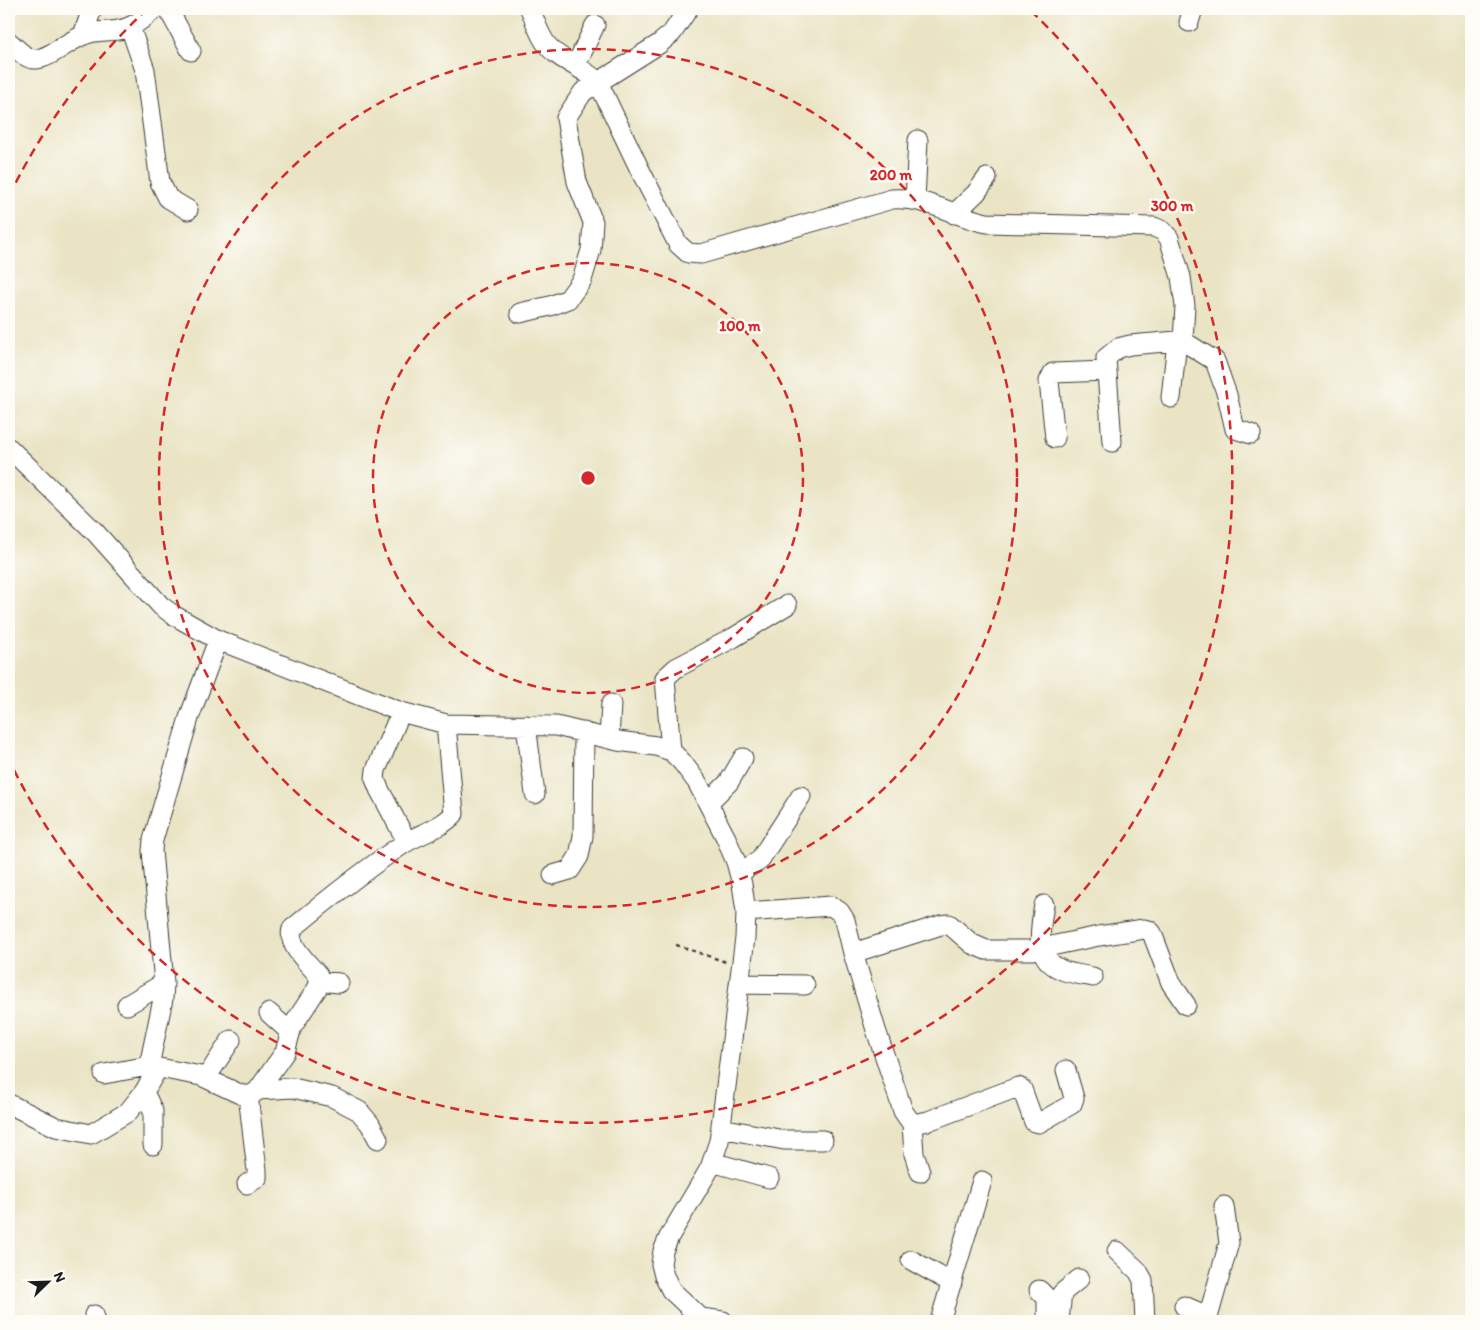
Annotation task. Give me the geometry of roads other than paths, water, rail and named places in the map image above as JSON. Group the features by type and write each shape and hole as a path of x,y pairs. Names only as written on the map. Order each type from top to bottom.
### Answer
{"street":[{"path":"83,35 92,9"},
{"path":"9,42 24,55 34,59 45,56 83,35 130,27 155,9"},
{"path":"168,9 190,51"},
{"path":"530,9 546,44 554,52 589,73 598,82 678,244 688,253 701,254 892,198 915,200 972,220 987,223 1154,227 1163,231 1169,238 1184,291 1185,306 1171,398"},
{"path":"520,313 550,306 568,299 582,280 591,250 593,222 577,182 566,118 583,92 659,44 672,33 684,11"},
{"path":"576,65 595,25"},
{"path":"130,27 145,70 160,182 168,198 188,210"},
{"path":"915,200 918,140"},
{"path":"954,214 976,193 988,178"},
{"path":"1112,442 1106,358 1118,348 1130,344 1180,341 1215,361 1227,395 1235,429 1251,434"},
{"path":"1055,438 1049,380 1053,373 1107,371"},
{"path":"9,448 95,532 161,606 218,640 401,712 446,724 556,726 609,739 656,746 671,752 682,762 696,782 726,838 739,873 746,912 745,938 719,1141 712,1162 669,1237 663,1251 661,1264 664,1276 671,1290 703,1320 723,1321"},
{"path":"671,752 665,678 676,668 733,638 787,605"},
{"path":"9,1104 56,1127 91,1134 128,1112 144,1092 154,1067 164,983 152,852 153,840 189,718 218,640"},
{"path":"609,739 611,704"},
{"path":"401,712 376,770 375,779 407,842"},
{"path":"247,1184 257,1178 253,1092 285,1052 290,1032 320,981 292,943 290,936 292,929 351,880 407,842 446,823 454,814 446,724"},
{"path":"526,725 535,794"},
{"path":"553,875 570,870 579,856 583,836 584,732"},
{"path":"708,803 729,782 743,758"},
{"path":"739,873 759,861 801,796"},
{"path":"1044,905 1040,934 1041,949 1050,964 1064,971 1093,977"},
{"path":"746,912 831,906 840,912 845,920 876,1030 903,1111 912,1124 914,1154 920,1172"},
{"path":"853,953 949,924 979,948 986,950 1041,949 1099,936 1144,929 1152,933 1171,983 1186,1005"},
{"path":"740,975 806,985"},
{"path":"320,981 339,983"},
{"path":"127,1005 164,983"},
{"path":"269,1013 290,1032"},
{"path":"206,1078 232,1040"},
{"path":"104,1074 154,1067 206,1078 242,1095 293,1088 332,1097 359,1110 370,1124 378,1140"},
{"path":"912,1124 928,1122 1018,1087 1022,1089 1034,1122 1039,1123 1072,1104 1074,1098 1066,1070"},
{"path":"144,1092 153,1111 153,1145"},
{"path":"721,1128 784,1140 823,1140"},
{"path":"712,1162 769,1178"},
{"path":"940,1321 982,1181"},
{"path":"1207,1321 1229,1243 1224,1206"},
{"path":"1117,1252 1138,1271 1143,1280 1145,1321"},
{"path":"911,1260 952,1282"},
{"path":"1059,1321 1062,1293 1079,1279"},
{"path":"1039,1290 1047,1298 1048,1321"},
{"path":"1184,1306 1198,1312 1197,1321"}]}
